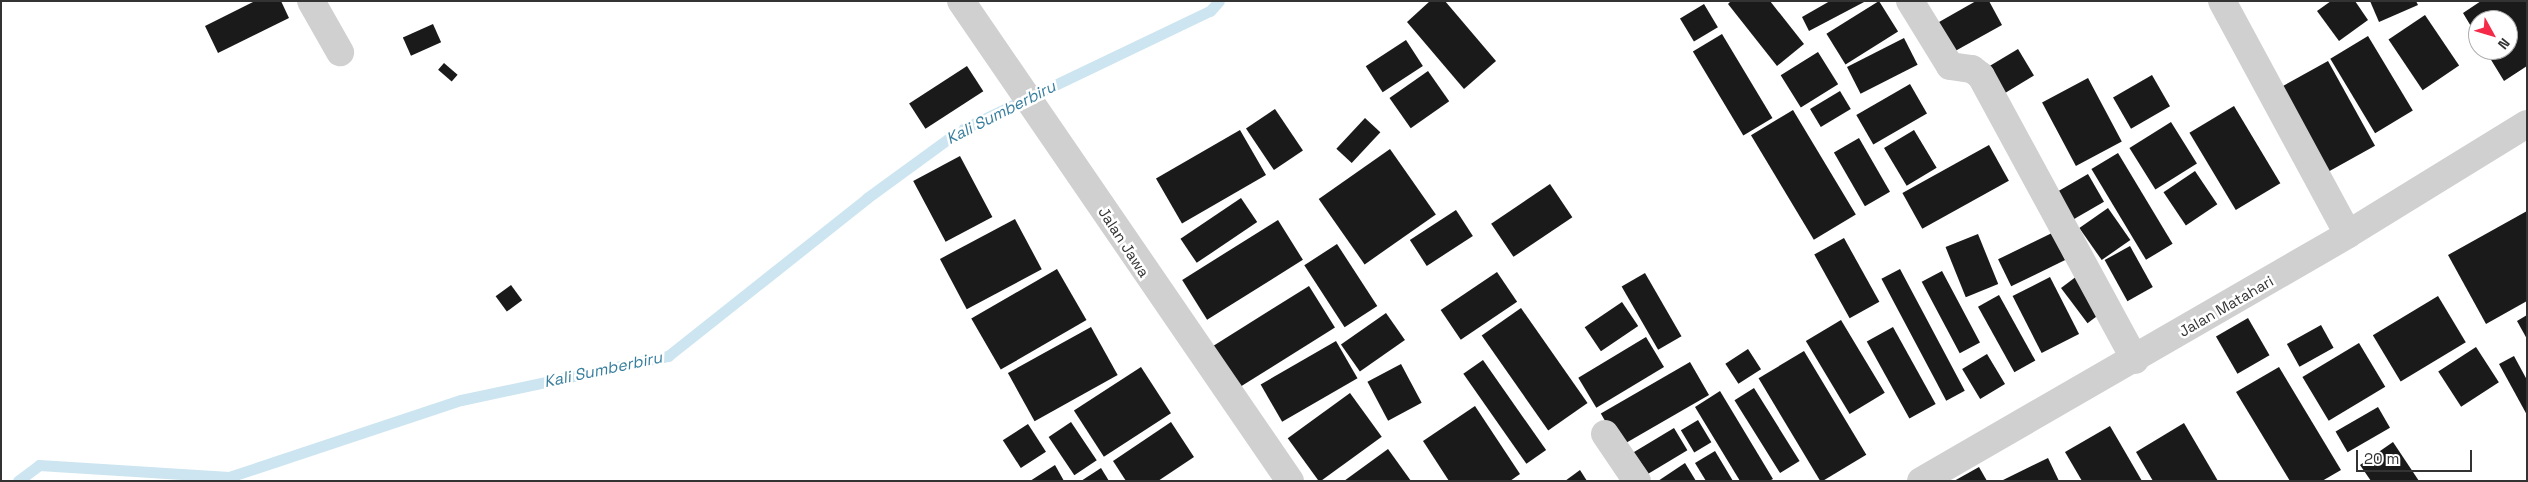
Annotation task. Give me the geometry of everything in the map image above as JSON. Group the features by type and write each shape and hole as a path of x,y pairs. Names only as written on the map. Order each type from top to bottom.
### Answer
{"street":[{"path":"311,1 340,52"},
{"name":"Jalan Jawa","path":"961,1 1016,82 1042,116 1137,264 1290,481"},
{"path":"1910,1 1950,66 1972,69 1981,76 2135,360"},
{"path":"2222,1 2348,234"},
{"name":"Jalan Matahari","path":"1921,481 2135,360 2348,234 2527,124"},
{"path":"1605,434 1637,481"}],"building":[{"path":"255,1 281,1 289,18 218,53 205,26"},
{"path":"1430,1 1445,1 1496,61 1464,89 1407,22"},
{"path":"1731,1 1770,1 1804,44 1777,66 1728,4"},
{"path":"1830,1 1866,1 1809,31 1802,17"},
{"path":"1879,1 1898,32 1845,64 1826,34"},
{"path":"1976,1 1989,1 2002,25 1948,55 1932,26"},
{"path":"2331,1 2355,1 2368,20 2339,41 2317,11"},
{"path":"2370,1 2416,1 2418,5 2379,22"},
{"path":"2481,1 2527,1 2527,66 2504,81 2491,60 2518,60 2518,10 2468,10 2468,21 2463,13"},
{"path":"1704,4 1718,27 1694,42 1680,18"},
{"path":"2425,15 2459,66 2423,90 2389,40"},
{"path":"433,24 441,42 411,56 403,37"},
{"path":"1722,34 1772,118 1743,136 1693,52"},
{"path":"2368,36 2413,111 2375,133 2330,59"},
{"path":"1904,38 1918,65 1861,94 1847,67"},
{"path":"1406,40 1423,66 1383,92 1366,66"},
{"path":"2018,49 2034,76 2001,95 1985,69"},
{"path":"1818,52 1838,84 1801,108 1781,75"},
{"path":"2328,61 2375,146 2328,172 2281,87"},
{"path":"444,63 458,75 452,82 438,70"},
{"path":"967,66 983,91 925,129 909,104"},
{"path":"1428,71 1449,101 1411,128 1389,98"},
{"path":"2152,75 2170,106 2131,129 2113,98"},
{"path":"2088,78 2122,142 2076,166 2042,102"},
{"path":"1910,84 1927,113 1873,144 1856,115"},
{"path":"1840,91 1851,109 1821,127 1810,109"},
{"path":"2234,106 2280,183 2236,210 2189,133"},
{"path":"1275,109 1303,150 1274,170 1246,129"},
{"path":"1793,110 1856,215 1814,240 1751,135"},
{"path":"1365,118 1380,132 1352,163 1336,149"},
{"path":"2171,122 2197,164 2155,190 2129,148"},
{"path":"1240,130 1266,175 1182,224 1156,178"},
{"path":"1914,130 1937,168 1907,186 1884,148"},
{"path":"1859,138 1890,192 1865,206 1834,152"},
{"path":"1989,145 2009,181 1922,229 1902,193"},
{"path":"1390,149 1436,215 1365,264 1319,199"},
{"path":"2118,153 2173,244 2146,260 2091,169"},
{"path":"960,156 992,217 946,242 913,181"},
{"path":"2195,171 2217,204 2186,225 2163,192"},
{"path":"2088,174 2104,202 2065,224 2049,196"},
{"path":"1550,184 1572,217 1514,257 1491,224"},
{"path":"1241,198 1257,222 1197,263 1180,239"},
{"path":"2108,208 2130,240 2102,260 2079,228"},
{"path":"1456,210 1473,236 1427,266 1410,240"},
{"path":"2527,211 2527,301 2486,324 2448,255"},
{"path":"1015,219 1042,269 967,309 940,259"},
{"path":"1278,220 1303,260 1207,320 1182,280"},
{"path":"2052,233 2065,260 2011,286 1998,259"},
{"path":"1978,234 1998,284 1966,297 1946,247"},
{"path":"1844,238 1879,302 1850,318 1814,254"},
{"path":"1337,244 1377,306 1345,327 1304,265"},
{"path":"2130,246 2153,287 2127,301 2105,260"},
{"path":"1057,269 1086,320 1001,370 971,318"},
{"path":"1900,269 1965,391 1946,401 1881,279"},
{"path":"1942,271 1980,343 1960,353 1922,282"},
{"path":"1497,272 1517,302 1461,340 1441,310"},
{"path":"1645,273 1682,336 1658,350 1622,286"},
{"path":"2077,276 2103,311 2088,323 2061,288"},
{"path":"2050,277 2079,334 2042,353 2013,296"},
{"path":"511,285 522,300 507,312 496,296"},
{"path":"1309,286 1335,328 1238,388 1212,346"},
{"path":"1999,295 2035,361 2014,372 1978,307"},
{"path":"2438,296 2466,342 2401,381 2373,335"},
{"path":"1622,302 1638,326 1601,351 1585,327"},
{"path":"1521,308 1588,403 1548,431 1482,336"},
{"path":"1386,313 1405,340 1360,372 1341,345"},
{"path":"2527,315 2527,339 2517,321"},
{"path":"2248,318 2270,355 2237,374 2216,337"},
{"path":"1841,320 1885,393 1850,414 1806,341"},
{"path":"2321,325 2334,348 2299,367 2287,344"},
{"path":"1091,327 1118,375 1035,421 1008,373"},
{"path":"1893,327 1936,404 1909,419 1867,342"},
{"path":"1646,337 1664,367 1596,408 1578,378"},
{"path":"1336,341 1358,378 1282,422 1261,384"},
{"path":"2359,343 2385,387 2329,421 2302,377"},
{"path":"2476,347 2499,382 2461,407 2438,372"},
{"path":"1748,349 1761,369 1738,384 1725,364"},
{"path":"1804,351 1866,455 1820,481 1759,378"},
{"path":"1987,354 2005,384 1980,399 1962,369"},
{"path":"2514,356 2527,380 2527,415 2499,364"},
{"path":"1483,360 1546,450 1526,464 1463,374"},
{"path":"1690,362 1709,395 1620,446 1601,414"},
{"path":"1401,364 1422,403 1388,421 1367,382"},
{"path":"1141,367 1171,413 1104,457 1074,411"},
{"path":"2279,367 2341,470 2322,481 2290,481 2236,392"},
{"path":"1754,388 1800,461 1780,473 1734,400"},
{"path":"1720,391 1773,479 1769,481 1740,481 1695,407"},
{"path":"1350,393 1382,437 1321,481 1319,481 1288,438"},
{"path":"1475,406 1520,474 1510,481 1449,481 1423,441"},
{"path":"2378,407 2390,428 2348,452 2336,432"},
{"path":"1698,420 1711,442 1694,453 1681,430"},
{"path":"1071,422 1097,460 1074,475 1049,437"},
{"path":"1171,422 1194,457 1158,481 1126,481 1113,461"},
{"path":"2184,423 2218,481 2153,481 2136,452"},
{"path":"1028,424 1046,452 1021,468 1003,440"},
{"path":"2110,426 2142,481 2082,481 2065,452"},
{"path":"1674,428 1687,450 1645,476 1631,454"},
{"path":"2393,442 2419,481 2371,481 2360,465"},
{"path":"1388,449 1411,481 1344,481"},
{"path":"1715,451 1733,481 1706,481 1695,463"},
{"path":"2048,458 2059,481 2001,481"},
{"path":"1685,463 1696,481 1658,481"},
{"path":"1055,465 1064,481 1030,481"},
{"path":"1979,467 1987,481 1954,481"},
{"path":"1101,468 1109,481 1081,481"},
{"path":"1580,470 1587,481 1565,481"}],"waterway":[{"name":"Kali Sumberbiru","path":"18,481 39,465 229,477 461,400 668,356 867,198 959,131 1210,11 1219,1"}]}
